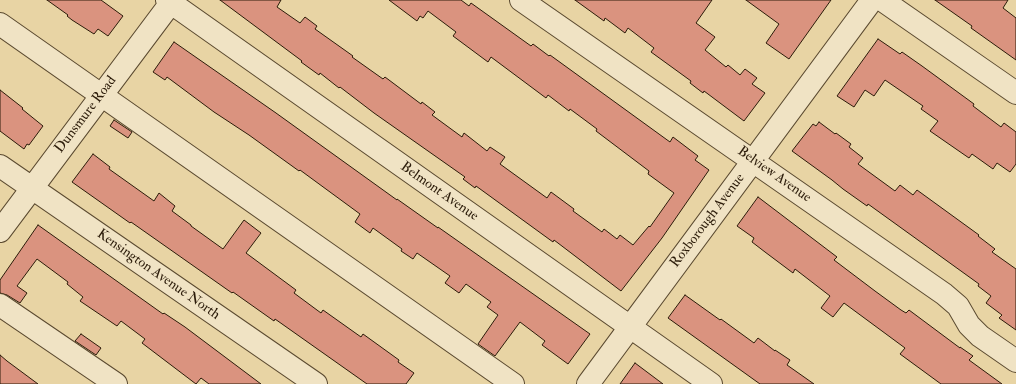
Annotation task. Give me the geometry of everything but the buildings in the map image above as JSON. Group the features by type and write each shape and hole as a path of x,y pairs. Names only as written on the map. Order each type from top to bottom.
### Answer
{"street":[{"name":"Belview Avenue","path":"521,0 944,294 958,306 969,325 980,336 1016,361"},
{"name":"Roxborough Avenue","path":"588,384 872,0"},
{"path":"882,0 1016,93"},
{"name":"Dunsmure Road","path":"0,231 170,1"},
{"name":"Belmont Avenue","path":"170,1 711,384"},
{"path":"0,24 513,384"},
{"name":"Kensington Avenue North","path":"0,166 316,384"},
{"path":"0,305 116,384"}]}
